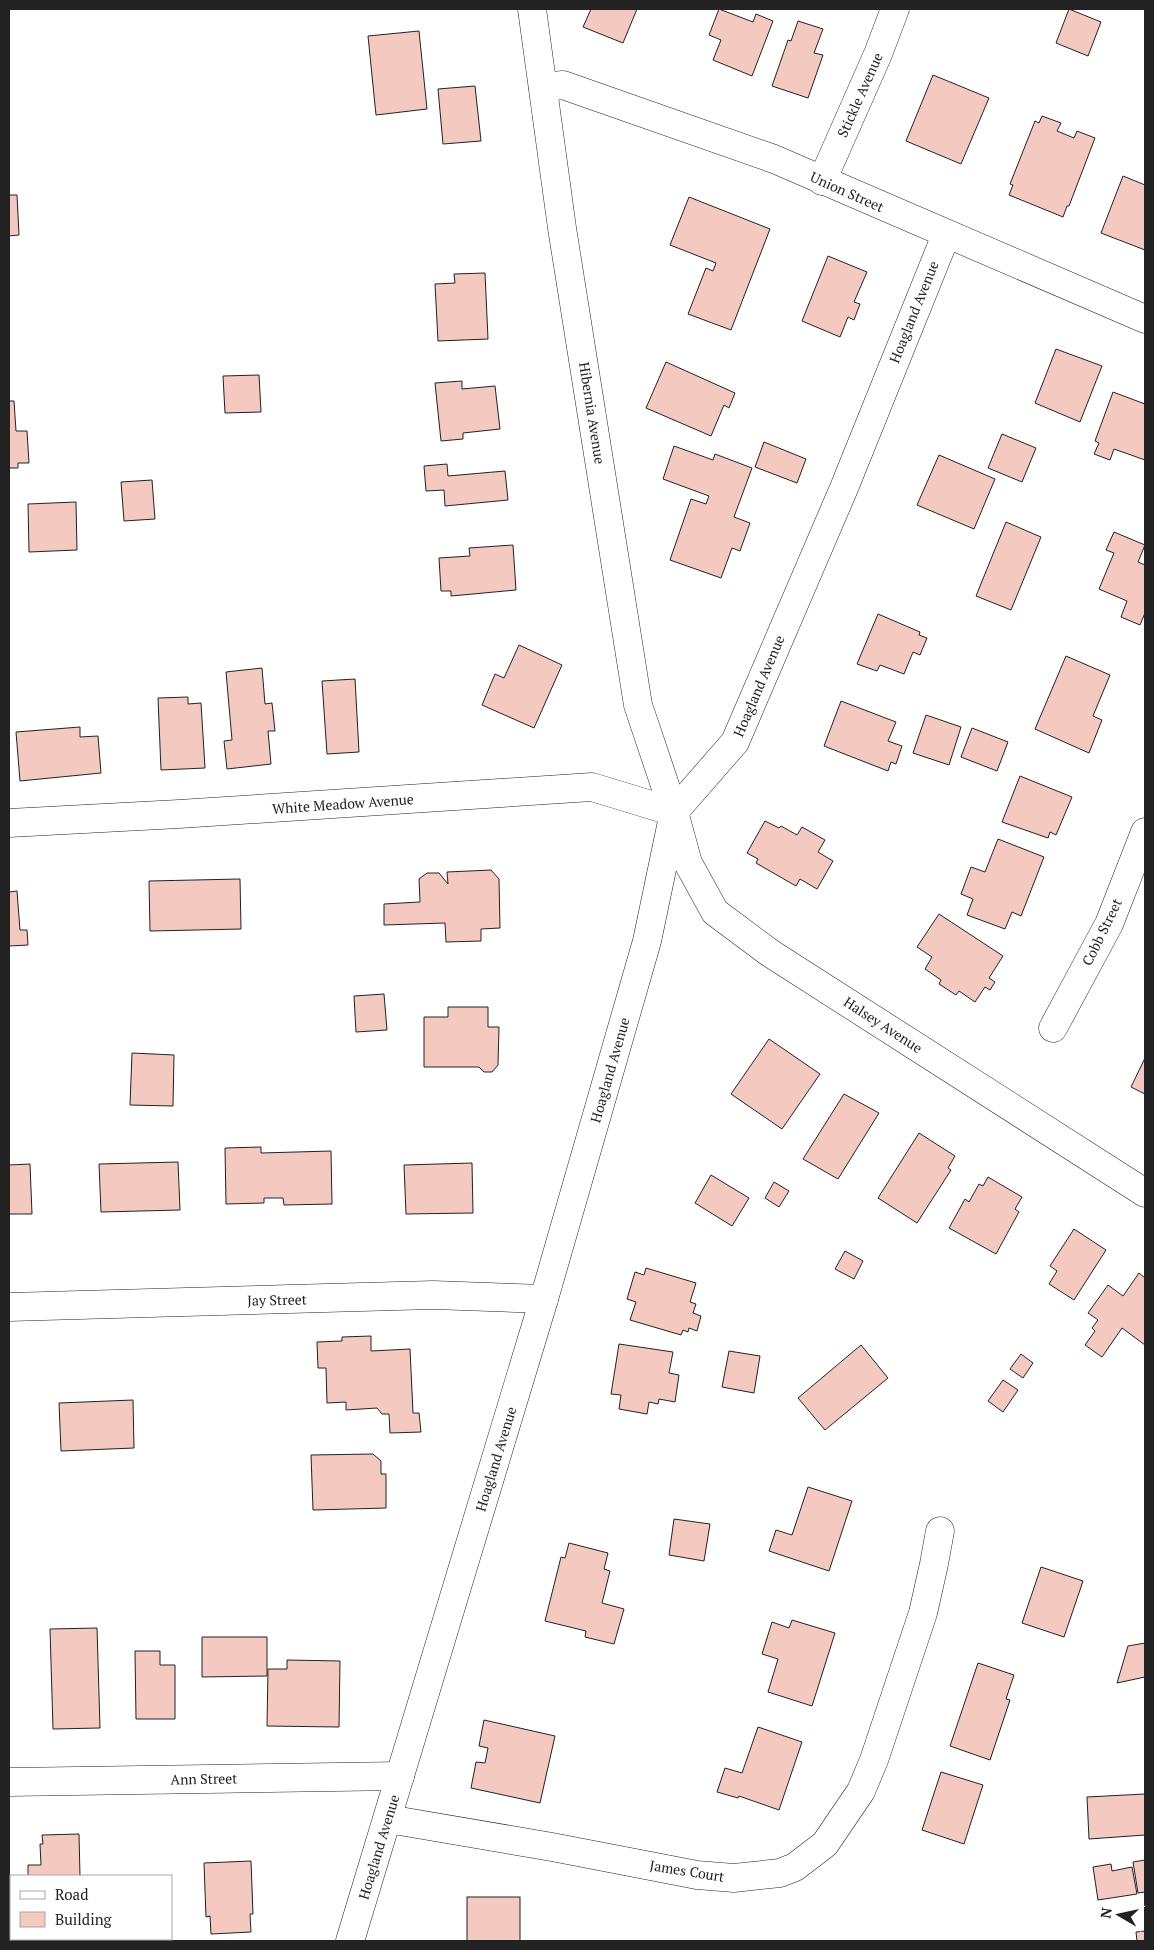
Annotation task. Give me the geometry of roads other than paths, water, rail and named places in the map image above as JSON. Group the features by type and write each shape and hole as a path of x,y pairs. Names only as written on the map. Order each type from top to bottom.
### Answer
{"street":[{"name":"Hibernia Avenue","path":"532,9 564,238 638,704 674,812"},
{"name":"Stickle Avenue","path":"822,181 874,63 895,9"},
{"name":"Union Street","path":"543,87 563,85 570,87 774,159 1145,319"},
{"name":"Hoagland Avenue","path":"350,1941 544,1298 647,941 674,812 735,742 844,488 946,234"},
{"name":"White Meadow Avenue","path":"9,823 592,787 674,812"},
{"name":"Halsey Avenue","path":"674,812 688,863 715,912 770,953 1145,1193"},
{"name":"Cobb Street","path":"1053,1028 1109,924 1145,832"},
{"name":"Jay Street","path":"9,1307 432,1296 544,1298"},
{"name":"James Court","path":"388,1819 552,1847 697,1875 734,1878 780,1873 795,1867 825,1844 861,1791 874,1760 923,1613 940,1531"},
{"name":"Ann Street","path":"9,1782 400,1776"}]}
